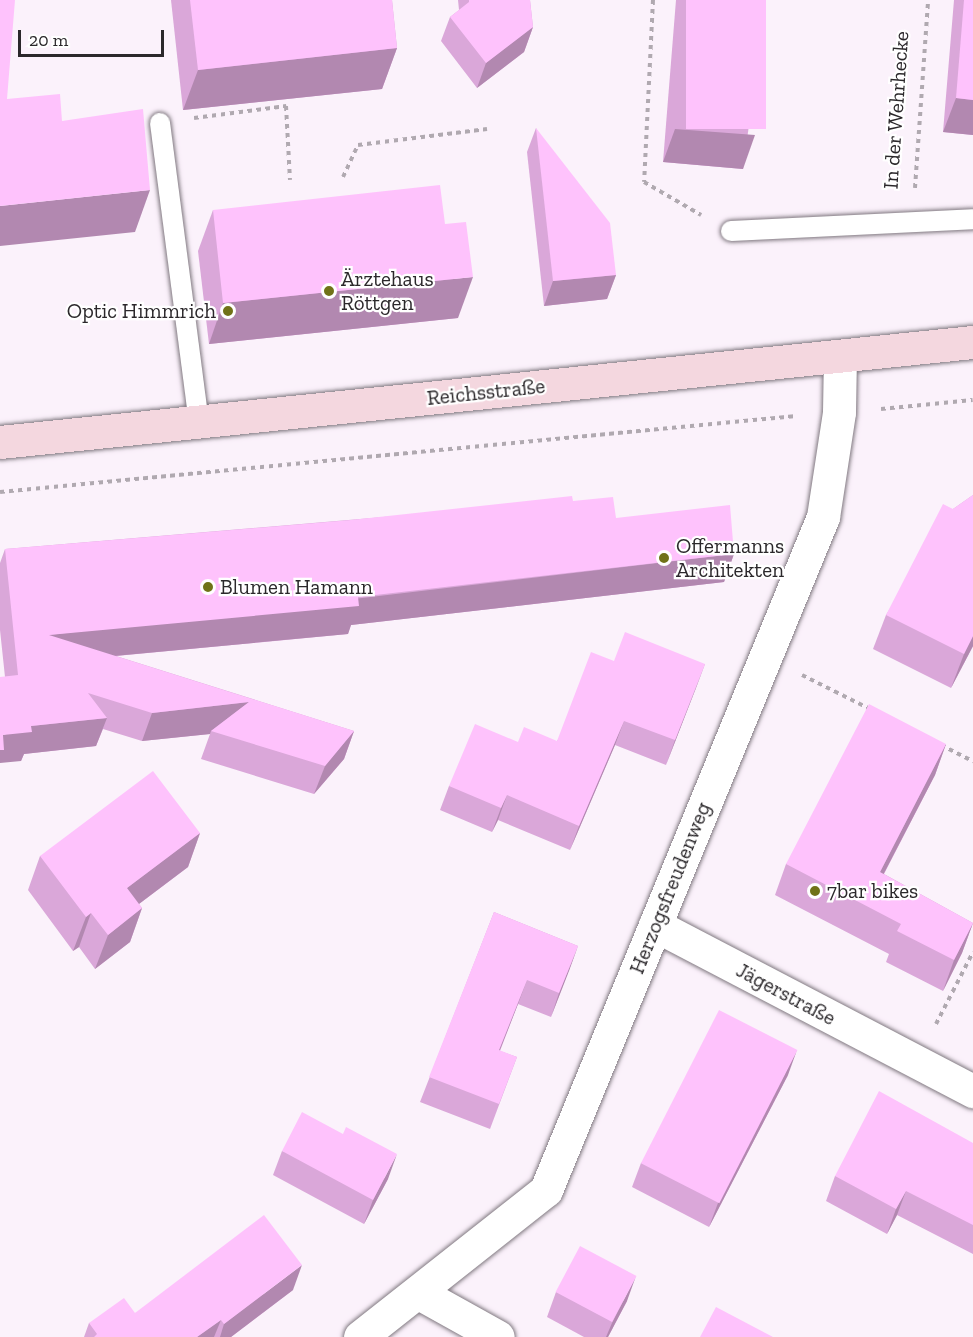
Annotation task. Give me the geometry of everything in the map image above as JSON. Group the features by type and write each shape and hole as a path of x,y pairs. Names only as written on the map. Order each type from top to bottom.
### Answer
{"main road":[{"name":"Reichsstraße","path":"0,442 973,342"}],"street":[{"name":"Herzogsfreudenweg","path":"360,1337 546,1190 823,517 839,412 840,356"},
{"name":"Jägerstraße","path":"655,926 973,1091"},
{"path":"418,1293 498,1337"}],"lane":[{"path":"160,123 199,422"},
{"path":"731,231 973,219"}],"path":[{"path":"653,0 644,182 731,231"},
{"name":"In der Wehrhecke","path":"912,223 928,0"},
{"path":"160,123 286,106 290,180"},
{"path":"344,177 358,145 487,129"},
{"path":"0,492 973,400"},
{"path":"765,656 879,714"},
{"path":"932,740 973,761"},
{"path":"916,1062 973,952"}],"building":[{"path":"0,0 15,0 7,99 60,94 62,121 143,109 150,190 0,206"},
{"path":"190,0 392,0 397,48 198,70"},
{"path":"469,0 530,0 533,27 486,63 450,17"},
{"path":"686,0 766,0 766,129 686,129"},
{"path":"964,0 973,0 973,100 956,98"},
{"path":"536,128 610,223 616,275 553,281"},
{"path":"440,185 445,224 466,222 473,277 223,303 213,210"},
{"path":"973,495 973,636 964,654 886,615 943,504 953,509"},
{"path":"572,496 573,501 613,497 616,518 730,505 734,554 358,597 359,606 49,635 354,731 325,766 211,731 249,702 152,713 88,693 107,718 31,726 32,732 3,735 4,750 0,750 0,677 18,675 5,549 351,520"},
{"path":"625,632 705,664 675,740 624,721 579,826 507,795 501,808 449,786 475,724 518,742 524,727 557,741 591,652 614,661"},
{"path":"869,704 946,744 880,872 973,923 954,960 897,931 901,924 786,864"},
{"path":"153,771 200,833 127,888 142,908 108,935 91,913 86,917 40,856"},
{"path":"494,912 578,946 559,993 527,980 499,1050 517,1057 499,1104 429,1077"},
{"path":"719,1010 797,1050 719,1203 641,1163"},
{"path":"879,1091 973,1143 973,1225 906,1191 896,1209 835,1176"},
{"path":"302,1112 343,1134 346,1127 397,1154 373,1200 282,1151"},
{"path":"264,1215 302,1265 224,1324 221,1320 197,1337 94,1337 97,1334 89,1323 124,1298 135,1313"},
{"path":"580,1246 637,1276 612,1322 556,1292"},
{"path":"716,1307 773,1337 700,1337"}],"place":[{"name":"Ärztehaus Röttgen","path":"329,291"},
{"name":"Optic Himmrich","path":"228,311"},
{"name":"Offermanns Architekten","path":"664,558"},
{"name":"Blumen Hamann","path":"208,587"},
{"name":"7bar bikes","path":"815,891"}]}
